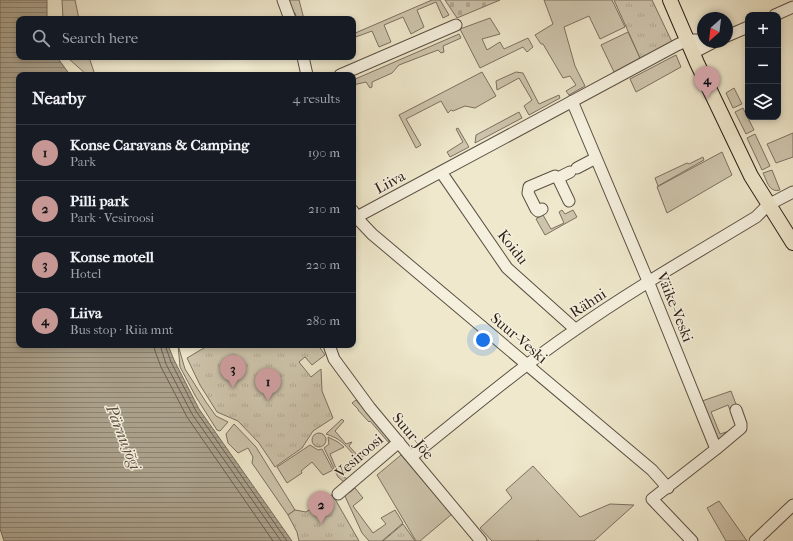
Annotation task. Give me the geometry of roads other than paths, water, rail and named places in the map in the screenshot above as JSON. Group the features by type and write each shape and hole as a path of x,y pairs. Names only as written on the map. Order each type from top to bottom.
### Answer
{"main road":[{"path":"670,0 695,45 760,178 768,205 793,243"},
{"path":"678,0 695,45"}],"street":[{"path":"283,0 289,16"},
{"path":"781,12 793,7"},
{"path":"347,72 456,25"},
{"path":"733,33 745,28"},
{"name":"Liiva","path":"356,215 441,172 572,102 695,45"},
{"path":"303,60 306,72"},
{"name":"Väike-Veski","path":"572,102 648,281 716,449"},
{"path":"542,209 536,209 528,193 529,187 554,176 558,178 596,158"},
{"name":"Koidu","path":"441,172 507,268 575,329"},
{"path":"558,178 569,201"},
{"name":"Rähni","path":"412,456 527,364 575,329 648,281 756,217 768,205 793,192"},
{"name":"Suur-Veski","path":"356,218 372,234 652,470 668,488"},
{"name":"Suur-Jõe","path":"330,348 334,359 370,408 412,456 481,541"},
{"path":"692,541 652,500 741,428 742,424 736,410"},
{"name":"Vesiroosi","path":"338,494 399,442"},
{"path":"755,541 793,506"}],"water":[{"name":"Pärnu jõgi","path":"0,0 47,0 47,16 16,16 16,60 59,60 68,72 16,72 16,348 169,348 199,409 292,541 4,541 0,529"}],"place":[{"name":"Liiva","path":"707,99"},
{"name":"Konse motell","path":"233,388"},
{"name":"Konse Caravans & Camping","path":"268,401"},
{"name":"Pilli park","path":"321,524"}]}
